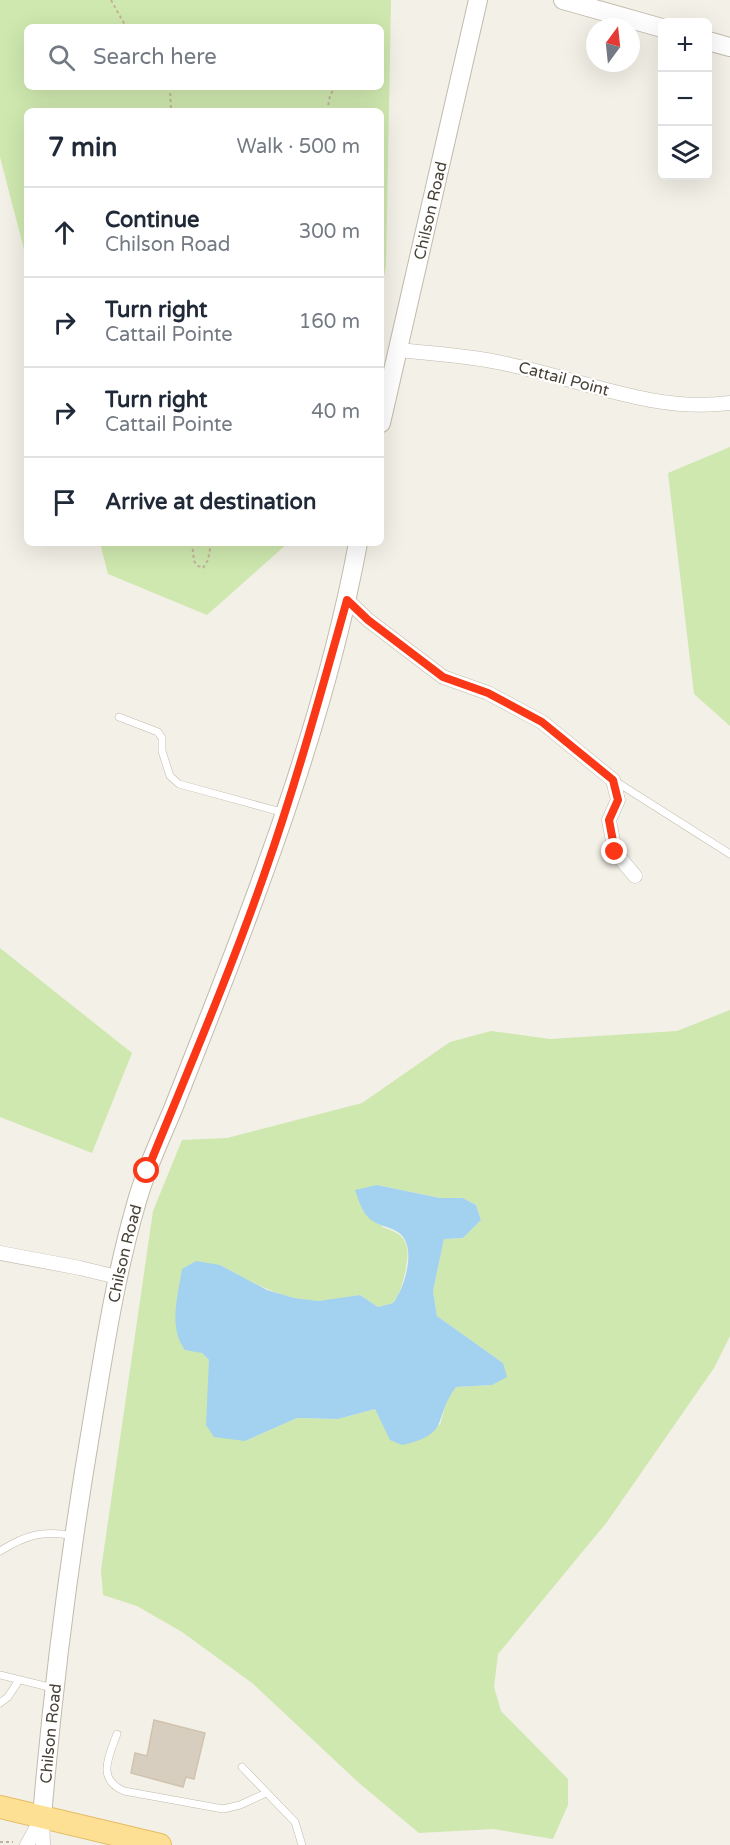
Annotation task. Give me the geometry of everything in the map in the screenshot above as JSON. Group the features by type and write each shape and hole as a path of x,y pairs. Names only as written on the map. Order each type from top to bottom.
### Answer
{"main road":[{"path":"0,1807 160,1845"}],"street":[{"name":"Chilson Road","path":"384,410 478,0"},
{"path":"562,0 658,27"},
{"path":"712,42 730,47"},
{"name":"Cattail Point","path":"398,350 510,364 639,398 707,406 730,404"},
{"name":"Chilson Road","path":"42,1817 73,1536 117,1277 135,1206 147,1171 264,876 285,813 318,707 347,600 357,546"},
{"path":"347,600 368,620 443,677 488,693 542,722 613,780 618,800 609,820 615,852 635,876"},
{"path":"0,1253 117,1277"},
{"path":"27,1845 42,1817"},
{"path":"42,1817 43,1845"}],"lane":[{"path":"119,717 158,732 162,738 162,751 170,776 179,784 285,813"},
{"path":"613,780 730,854"},
{"path":"0,1551 31,1535 54,1533 73,1536"},
{"path":"0,1675 55,1689"},
{"path":"0,1703 8,1697 19,1680"},
{"path":"117,1734 108,1757 106,1775 114,1787 124,1791 223,1809 240,1805 266,1793"},
{"path":"242,1767 294,1822 302,1845"}],"path":[{"path":"111,0 124,24"},
{"path":"170,90 171,108"},
{"path":"328,108 333,90"},
{"path":"192,546 194,561 202,568 208,560 210,546"}],"green space":[{"path":"0,0 391,0 384,276 384,108 24,108 24,249 0,157"},
{"path":"730,447 730,726 694,694 668,473"},
{"path":"101,546 285,546 207,615 108,574"},
{"path":"0,948 132,1053 92,1153 0,1117"},
{"path":"730,1010 730,1336 714,1368 607,1522 498,1654 494,1687 501,1711 568,1779 568,1805 553,1839 493,1829 419,1833 359,1783 252,1683 182,1632 137,1606 103,1595 101,1570 153,1211 182,1140 227,1138 362,1103 450,1042 491,1031 550,1039 677,1031","holes":["377,1185 440,1198 463,1198 476,1205 481,1220 463,1238 444,1239 433,1291 437,1316 503,1363 492,1385 456,1387 447,1399 440,1425 375,1409 338,1419 297,1418 245,1441 209,1383 209,1360 202,1353 220,1265 267,1289 304,1300 323,1301 360,1295 378,1307 393,1303 403,1281 407,1264 407,1249 403,1238 382,1227"]}],"water":[{"path":"377,1185 440,1198 463,1198 476,1205 481,1220 463,1238 444,1239 433,1291 437,1316 503,1363 507,1377 492,1385 456,1387 435,1430 418,1441 402,1445 390,1440 375,1409 338,1419 297,1418 245,1441 214,1437 206,1425 209,1360 202,1353 185,1350 177,1331 176,1311 182,1269 196,1261 220,1265 267,1290 294,1298 319,1301 360,1295 378,1307 393,1303 402,1287 408,1266 407,1245 396,1231 377,1224 367,1216 355,1190"}],"building":[{"path":"154,1720 205,1733 194,1779 186,1777 183,1787 131,1773 135,1753 147,1756"}],"route":[{"path":"147,1171 264,876 303,758 347,600 368,620 443,677 488,693 542,722 613,780 618,800 609,820 615,852"}]}
